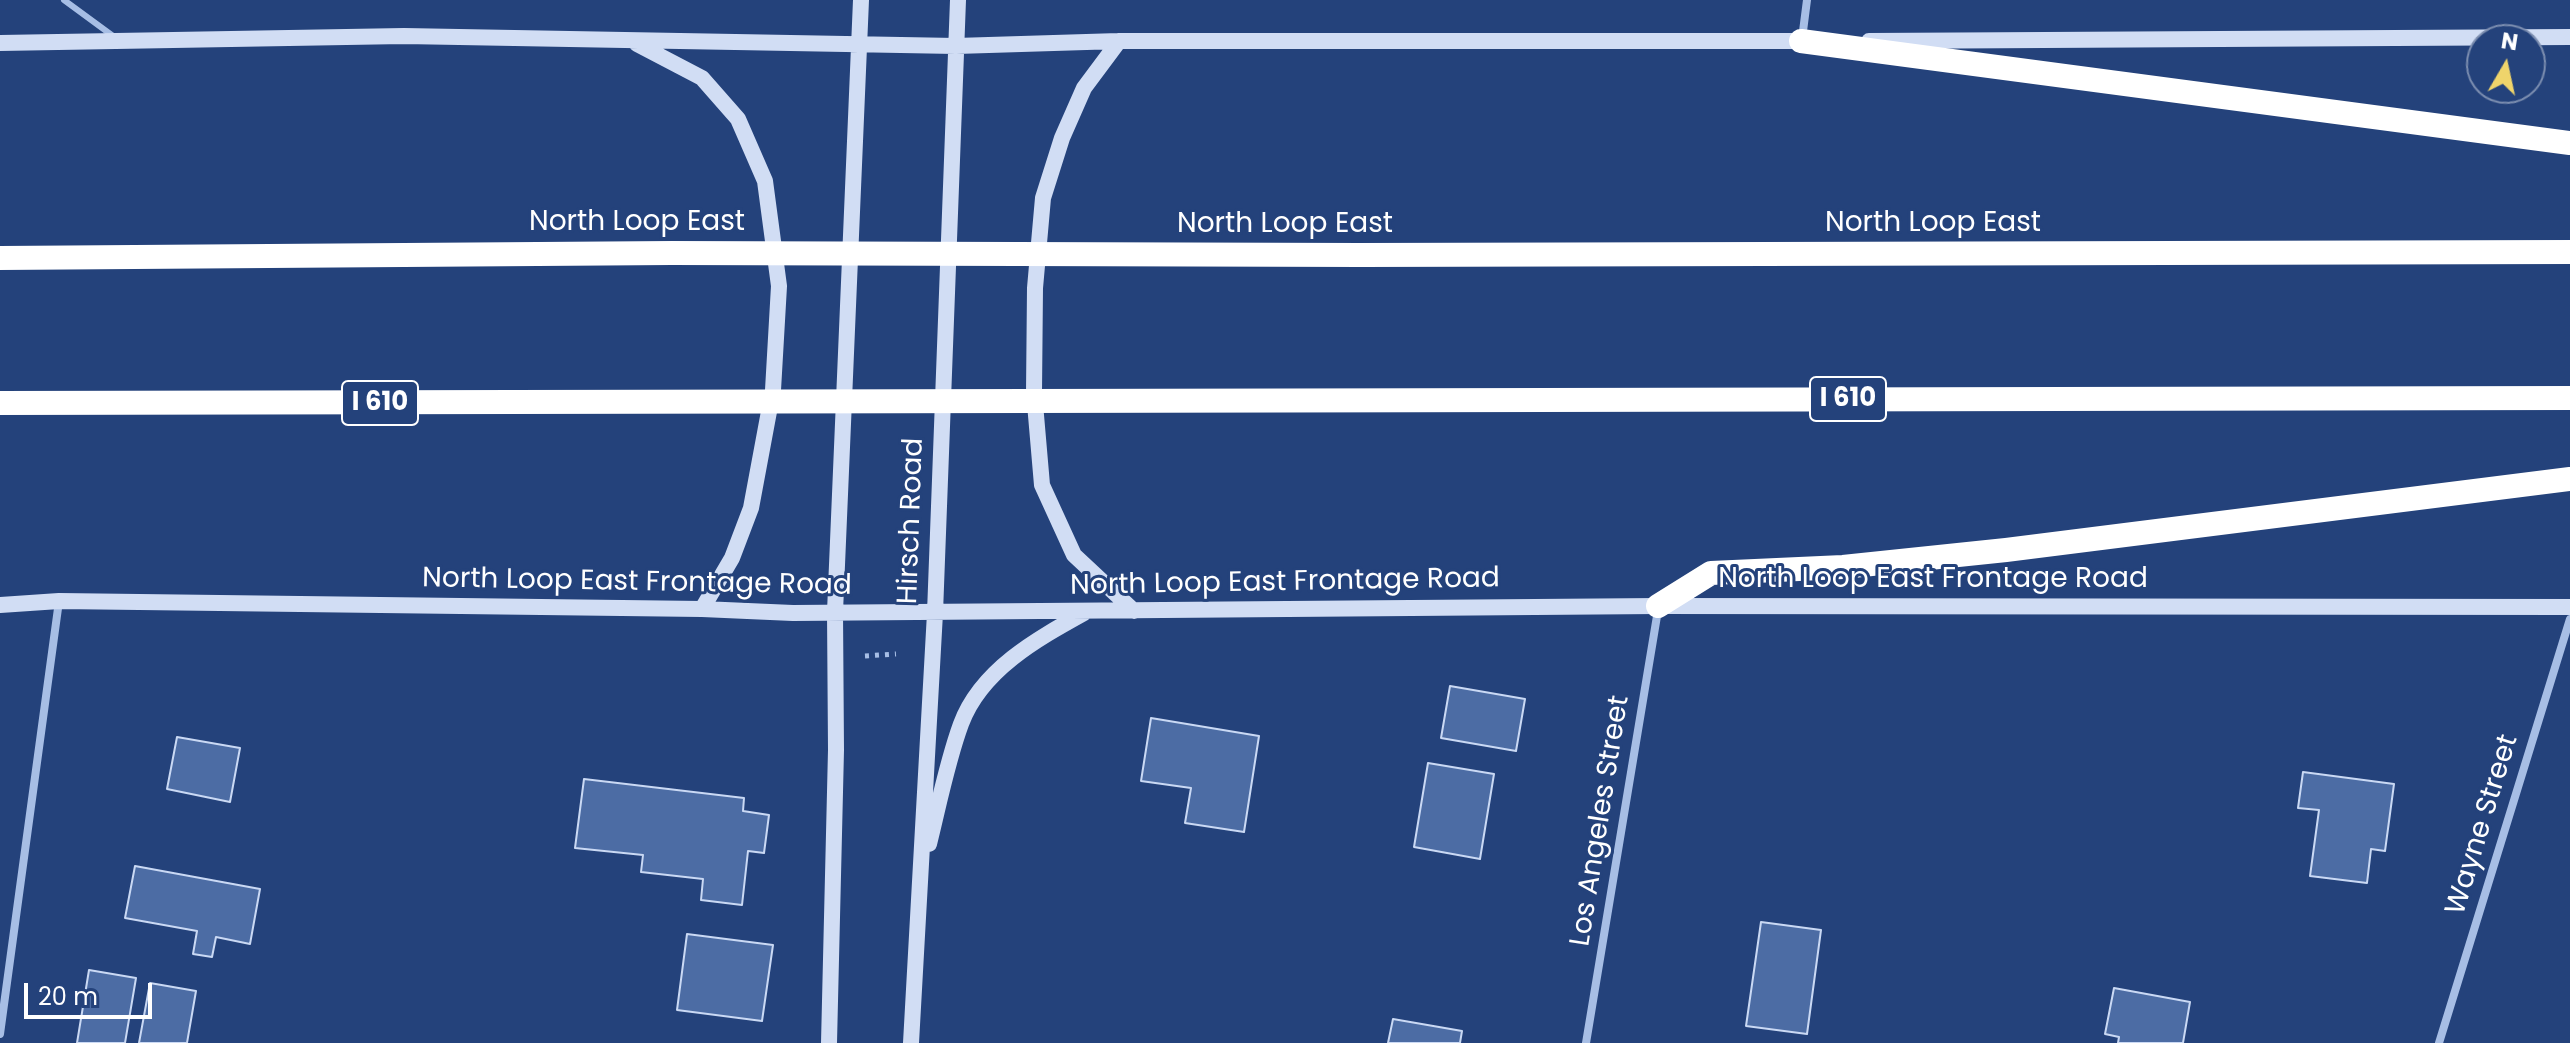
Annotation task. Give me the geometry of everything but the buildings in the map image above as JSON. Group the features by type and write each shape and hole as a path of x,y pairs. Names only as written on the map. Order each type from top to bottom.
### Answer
{"highway":[{"path":"1801,41 2570,143"},
{"path":"0,243 142,256"},
{"name":"North Loop East","path":"0,258 672,253 2570,252"},
{"name":"I 610","path":"0,403 2570,398"},
{"path":"0,413 90,404"},
{"path":"1658,606 1711,573 1843,567 2006,550 2570,479"}],"main road":[{"path":"829,1043 836,750 835,612 861,0"},
{"name":"Hirsch Road","path":"911,1043 935,613 958,0"},
{"path":"0,43 404,36 858,46 1119,41 2570,37"},
{"path":"631,41 702,78 738,119 765,181 779,286 773,390 751,508 732,558 702,609"},
{"path":"1119,41 1084,88 1062,138 1043,198 1035,288 1034,392 1042,485 1074,555 1134,611"},
{"name":"North Loop East Frontage Road","path":"0,605 59,601 702,609 793,613 1658,606 2570,607"},
{"path":"920,877 962,721 982,689 1008,661 1038,638 1088,611"}],"street":[{"path":"1801,41 1807,0"},
{"path":"0,1034 59,601"},
{"name":"Los Angeles Street","path":"1586,1043 1658,606"},
{"name":"Wayne Street","path":"2439,1043 2570,619"}],"lane":[{"path":"64,0 118,40"}],"path":[{"path":"860,656 896,654"}]}
